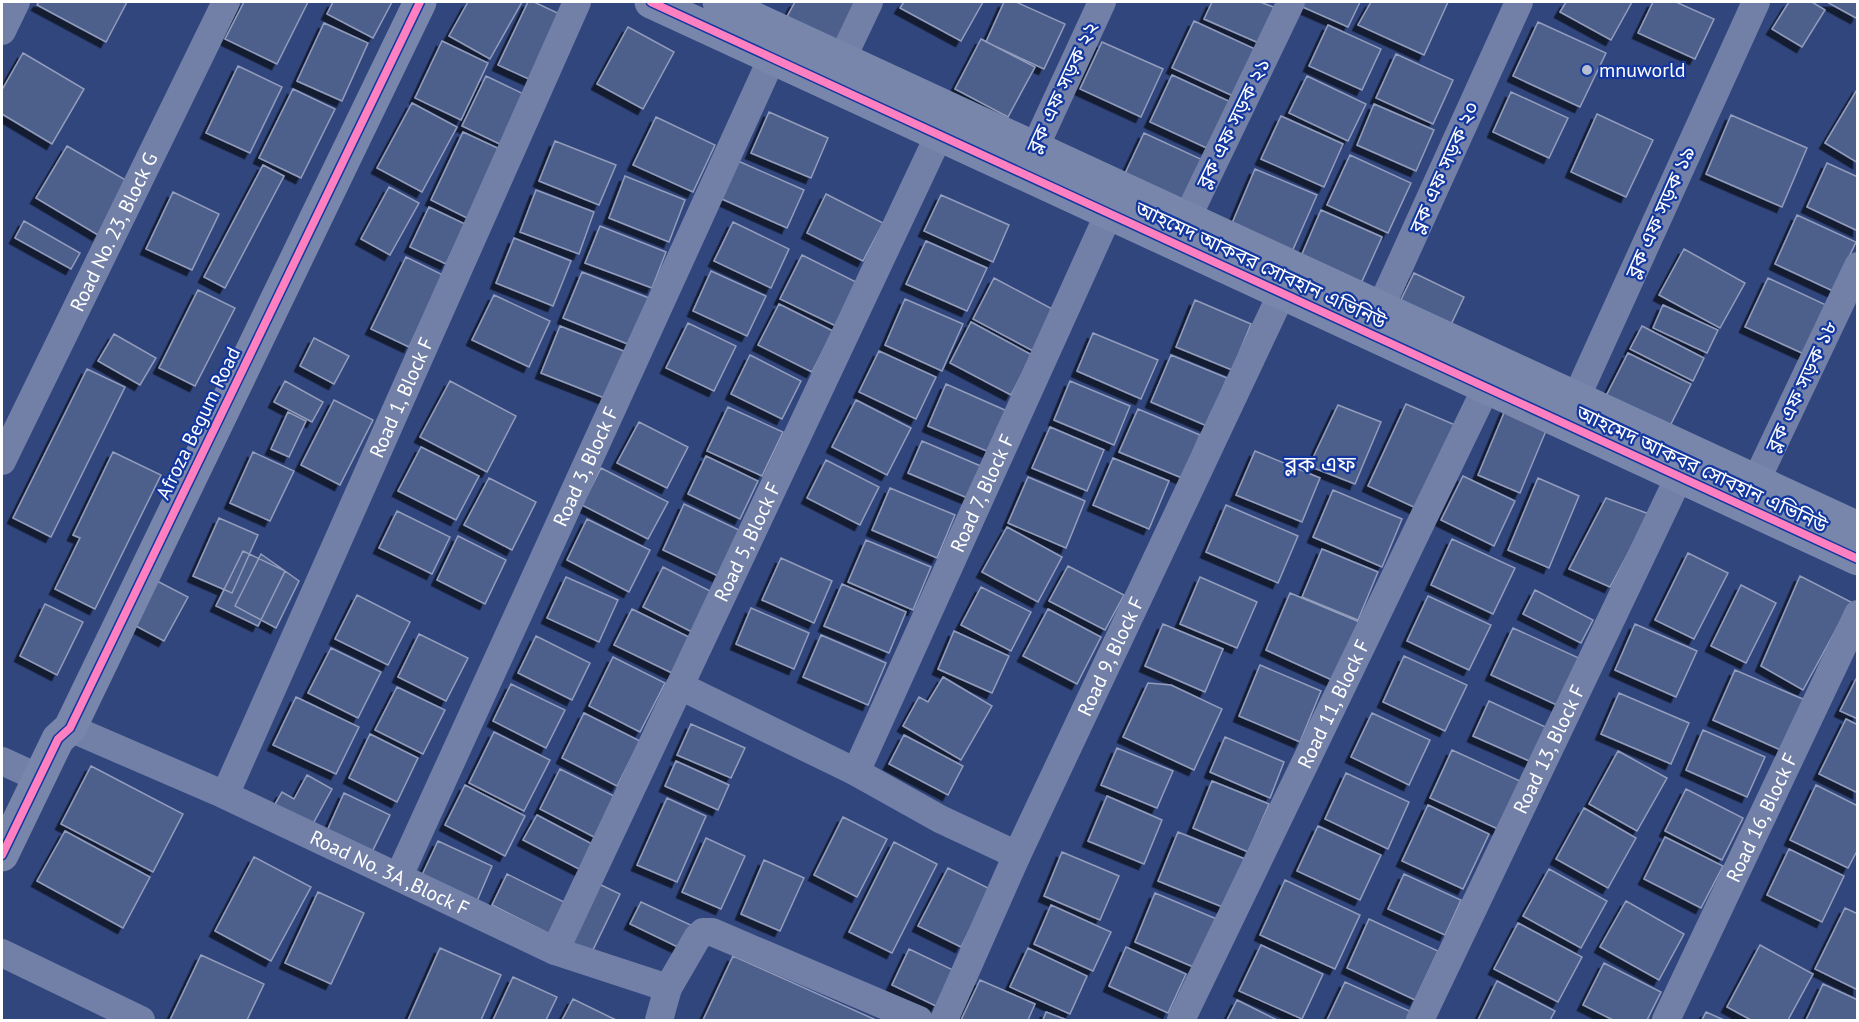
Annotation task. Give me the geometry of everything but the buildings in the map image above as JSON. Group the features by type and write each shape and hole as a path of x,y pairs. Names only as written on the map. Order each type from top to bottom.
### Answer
{"street":[{"path":"2,31 16,2"},
{"name":"Road No. 23, Block G","path":"2,461 226,2"},
{"name":"Afroza Begum Road","path":"2,819 22,770 400,2"},
{"name":"Afroza Begum Road","path":"2,855 22,770 70,728 420,2"},
{"name":"Road 1, Block F","path":"225,795 577,2"},
{"name":"আহমেদ আকবর সোবহান এভিনিউ","path":"719,2 939,135 1028,160 1109,213 1181,231 1282,293 1375,320 1486,388 1570,411 1679,477 1750,494 1857,528"},
{"path":"836,72 869,2"},
{"name":"ব্লক এফ সড়ক ২২","path":"1028,160 1102,2"},
{"name":"ব্লক এফ সড়ক ২১","path":"1181,231 1291,2"},
{"name":"ব্লক এফ সড়ক ২০","path":"1375,320 1519,2"},
{"name":"ব্লক এফ সড়ক ১৯","path":"1570,411 1755,2"},
{"name":"আহমেদ আকবর সোবহান এভিনিউ","path":"661,4 772,58 836,72 1750,494 1857,559"},
{"name":"Road 3, Block F","path":"399,876 772,58"},
{"name":"Road 5, Block F","path":"555,951 939,135"},
{"name":"Road 7, Block F","path":"856,772 1109,213"},
{"name":"ব্লক এফ সড়ক ১৮","path":"1750,494 1857,266"},
{"name":"Road 9, Block F","path":"944,1020 1017,855 1282,293"},
{"name":"Road 11, Block F","path":"1180,1020 1486,388"},
{"name":"Road 13, Block F","path":"1420,1020 1679,477"},
{"name":"Road 16, Block F","path":"1666,1020 1857,614"},
{"path":"680,686 856,772 940,819 1017,855"},
{"name":"Road No. 3A ,Block F","path":"70,728 225,795 555,951 668,988"},
{"path":"659,1020 668,988 697,938 703,932 712,932 919,1020"},
{"path":"2,953 141,1020"}],"cycle path":[{"path":"2,855 58,739 70,728 420,2"},
{"path":"651,2 1858,559"}],"place":[{"name":"mnuworld","path":"1587,70"}],"district":[{"name":"ব্লক এফ","path":"1320,464"}]}
